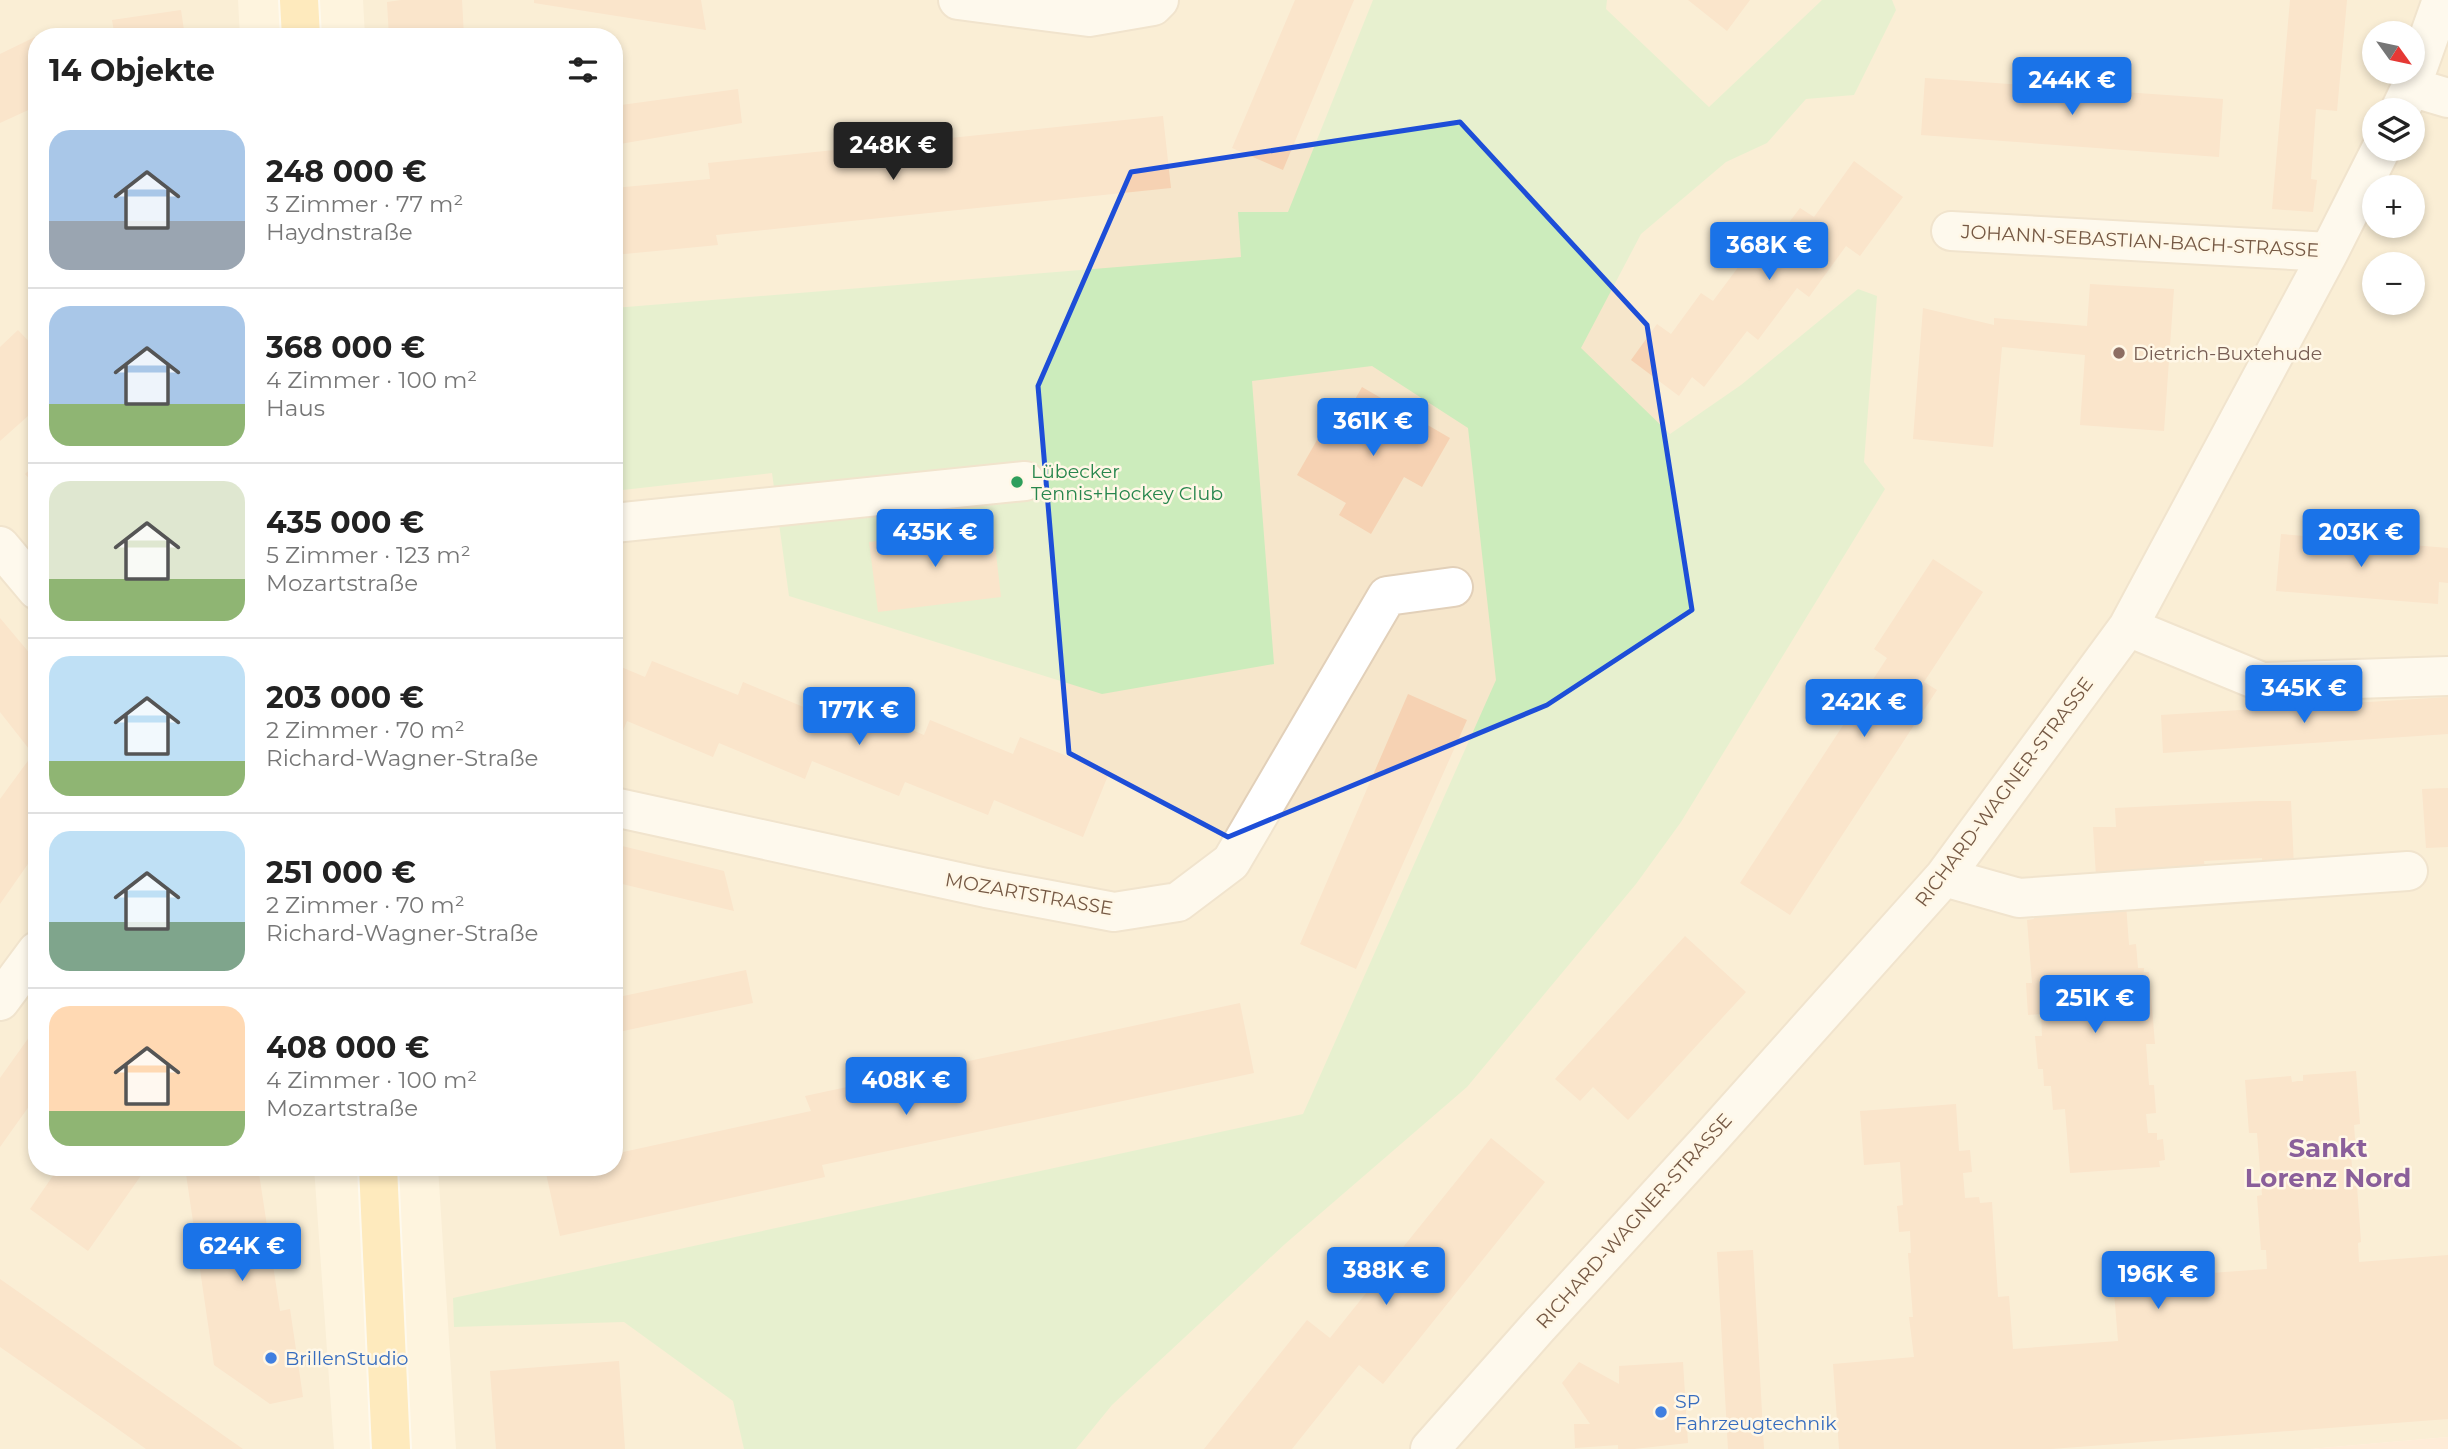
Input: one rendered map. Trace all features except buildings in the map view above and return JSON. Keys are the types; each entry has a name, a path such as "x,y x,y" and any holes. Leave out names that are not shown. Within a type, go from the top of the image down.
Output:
{"main road":[{"path":"299,0 301,28"},
{"path":"378,1176 391,1449"}],"street":[{"path":"958,0 1089,17 1153,6 1160,0"},
{"path":"2406,98 2442,0"},
{"path":"2425,99 2448,98"},
{"name":"RICHARD-WAGNER-STRASSE","path":"1430,1449 1944,877 2128,627 2375,161"},
{"name":"JOHANN-SEBASTIAN-BACH-STRASSE","path":"1951,231 2329,251"},
{"path":"623,522 1025,481"},
{"path":"0,546 28,579"},
{"name":"MOZARTSTRASSE","path":"623,809 973,885 1114,912 1178,902 1231,862 1387,596 1453,587"},
{"path":"2128,627 2262,682 2448,676"},
{"path":"1944,877 2019,898 2408,871"},
{"path":"0,1001 28,963"}],"highlighted area":[{"path":"1460,122 1647,325 1692,610 1547,705 1228,837 1069,753 1038,386 1131,172"}],"shaded area":[{"path":"0,0 238,0 240,28 28,28 28,1176 315,1176 334,1449 0,1449"},
{"path":"363,0 2448,0 2448,1437 2310,1449 456,1449 439,1176 623,1176 623,28 365,28"},
{"path":"2448,1437 2448,1449 2310,1449"}],"green space":[{"path":"1373,0 1607,0 1606,9 1709,107 1822,0 1892,0 1896,10 1854,95 1806,99 1767,143 1726,162 1641,234 1581,348 1670,434 1741,385 1858,289 1877,296 1864,462 1885,489 1681,822 1636,884 1467,1087 1285,1244 1112,1405 1076,1449 744,1449 733,1401 624,1322 454,1327 453,1298 1303,1114 1496,680 1468,428 1372,366 1252,381 1274,664 1102,694 789,596 772,473 623,490 623,307 1241,257 1238,212 1288,212"}],"place":[{"name":"Dietrich-Buxtehude","path":"2119,353"},
{"name":"Lübecker Tennis+Hockey Club","path":"1017,482"},
{"name":"BrillenStudio","path":"271,1358"},
{"name":"SP Fahrzeugtechnik","path":"1661,1412"}],"district":[{"name":"Sankt Lorenz Nord","path":"2328,1163"}]}
